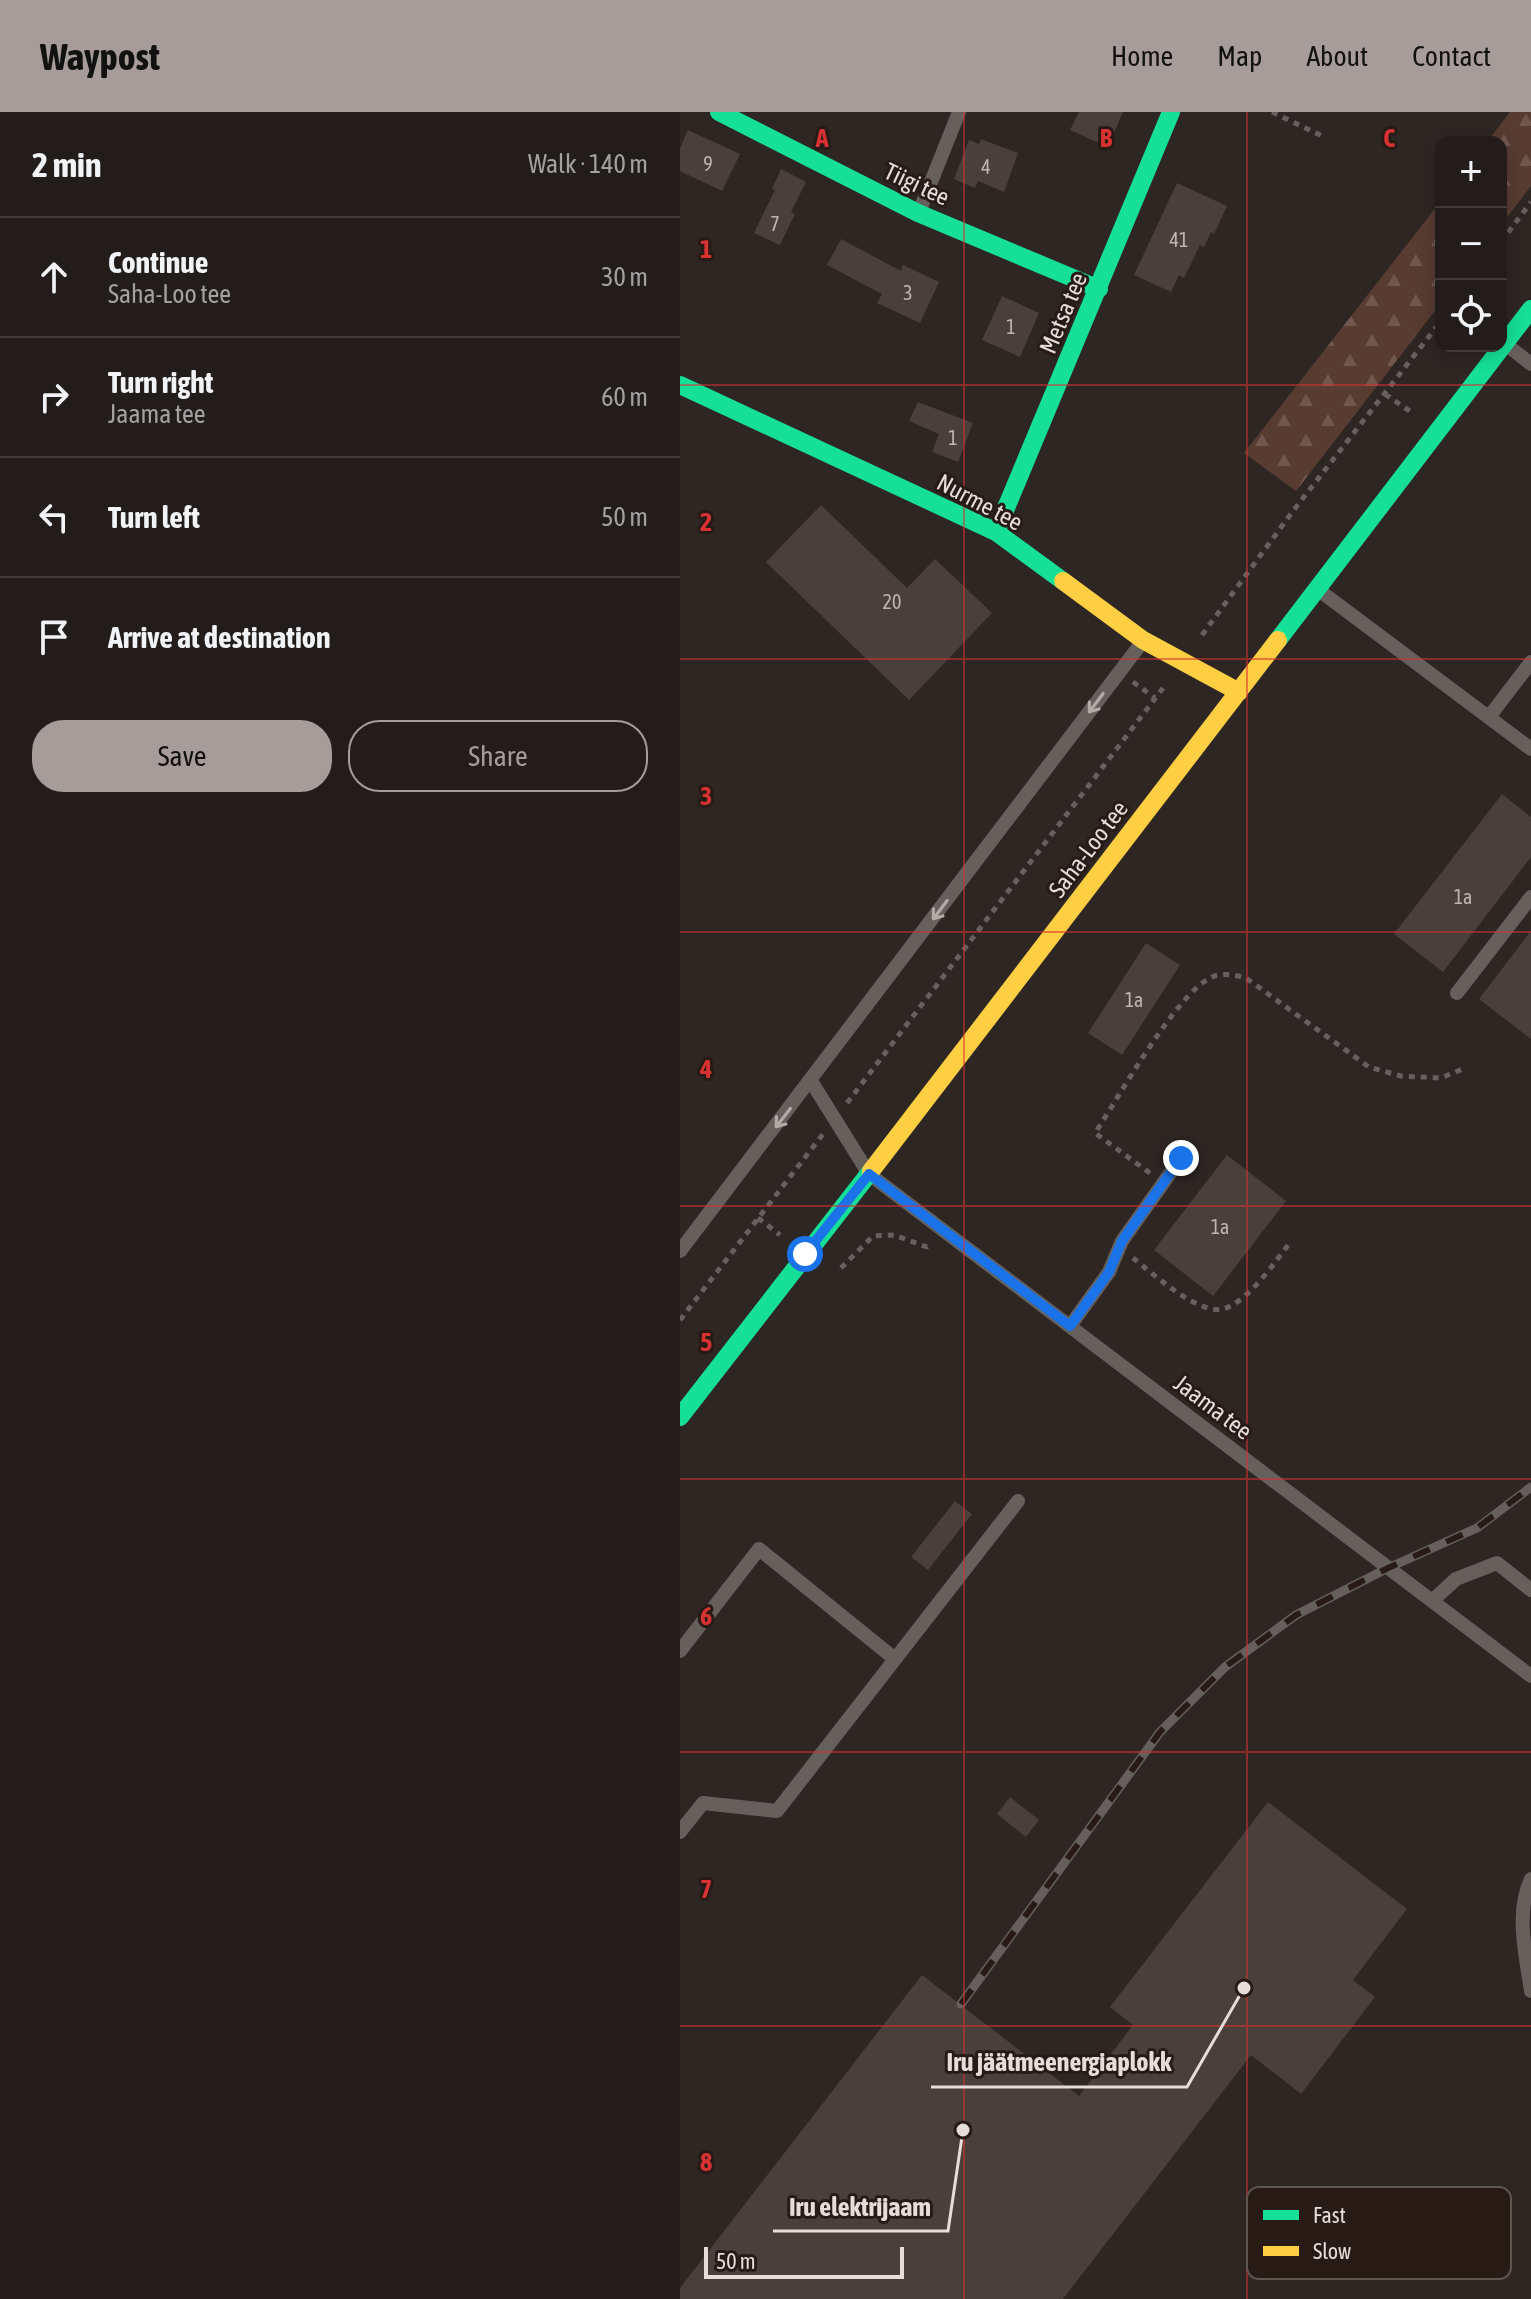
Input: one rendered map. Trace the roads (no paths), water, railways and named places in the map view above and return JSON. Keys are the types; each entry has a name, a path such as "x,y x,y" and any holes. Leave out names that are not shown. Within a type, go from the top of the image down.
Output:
{"street":[{"name":"Tiigi tee","path":"719,112 918,213 1099,289"},
{"name":"Metsa tee","path":"996,532 1171,112"},
{"name":"Saha-Loo tee","path":"1507,340 1531,309"},
{"name":"Saha-Loo tee","path":"680,1417 1498,352"},
{"name":"Nurme tee","path":"680,385 996,532 1143,640 1239,692"}],"lane":[{"path":"918,213 959,112"},
{"path":"1507,346 1531,364"},
{"path":"1318,590 1531,749"},
{"path":"680,1251 1143,640"},
{"path":"1489,717 1531,662"},
{"path":"1457,993 1531,897"},
{"name":"Jaama tee","path":"811,1081 869,1174 1531,1676"},
{"path":"1070,1326 1109,1272 1120,1248 1181,1158"},
{"path":"680,1832 703,1803 777,1811 1018,1501"},
{"path":"680,1651 759,1549 895,1659"},
{"path":"1432,1601 1456,1579 1497,1563 1531,1590"},
{"path":"1531,1879 1527,1888 1523,1936 1531,1991"}],"railway":[{"path":"961,2004 1160,1732 1225,1667 1296,1615 1388,1568 1477,1528 1531,1487"}],"place":[{"name":"Iru jäätmeenergiaplokk","path":"1244,1988"},
{"name":"Iru elektrijaam","path":"963,2130"}]}
